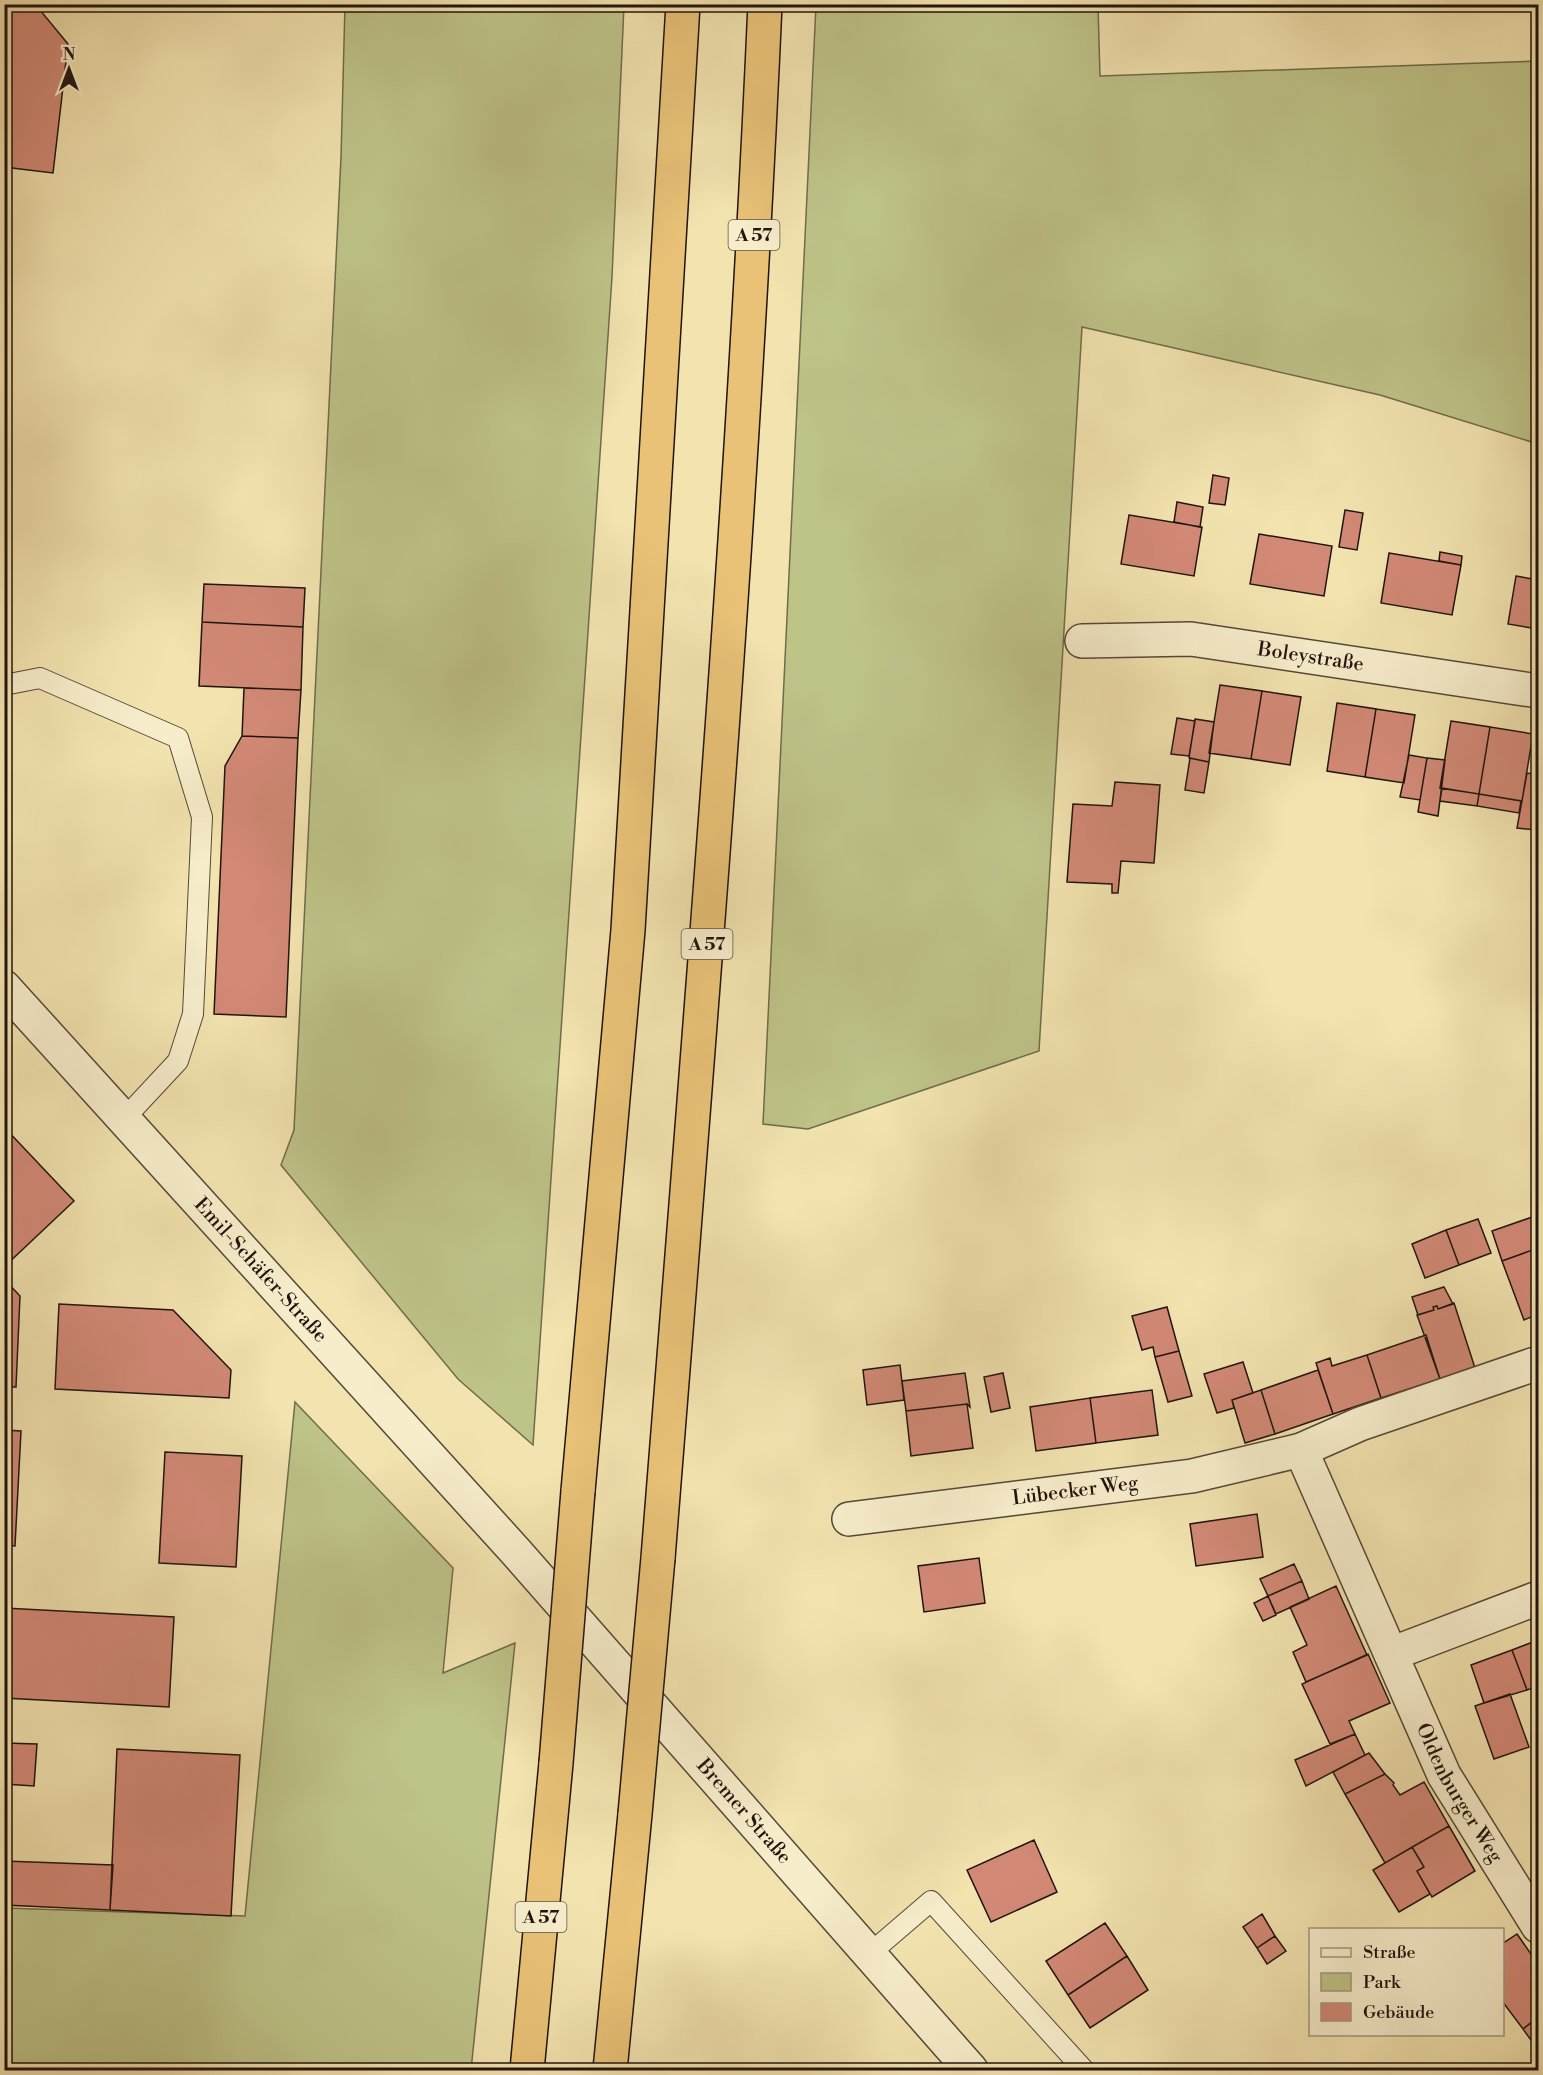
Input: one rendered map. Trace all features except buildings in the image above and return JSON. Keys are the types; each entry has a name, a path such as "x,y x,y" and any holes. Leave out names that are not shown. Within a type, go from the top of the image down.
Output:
{"highway":[{"name":"A 57","path":"527,2070 556,1763 627,930 683,4"},
{"name":"A 57","path":"610,2070 658,1558 707,943 748,329 765,4"}],"street":[{"name":"Boleystraße","path":"1082,641 1191,639 1539,691"},
{"name":"Emil-Schäfer-Straße","path":"4,987 517,1553"},
{"name":"Lübecker Weg","path":"849,1519 1192,1476 1301,1450 1360,1424 1539,1363"},
{"path":"1301,1450 1391,1654 1539,1598"},
{"name":"Bremer Straße","path":"517,1553 970,2070"},
{"name":"Oldenburger Weg","path":"1391,1654 1444,1775 1539,1926"}],"lane":[{"path":"4,686 40,678 178,738 202,817 193,1014 178,1061 123,1120"},
{"path":"868,1955 931,1901 1084,2070"}],"green space":[{"path":"345,5 624,5 612,277 533,1445 458,1379 281,1165 294,1130 341,157"},
{"path":"816,5 1098,5 1100,76 1538,61 1538,444 1380,395 1082,327 1039,1051 808,1129 763,1124"},
{"path":"295,1402 453,1568 443,1673 515,1643 471,2070 5,2070 5,1908 245,1916"}]}
